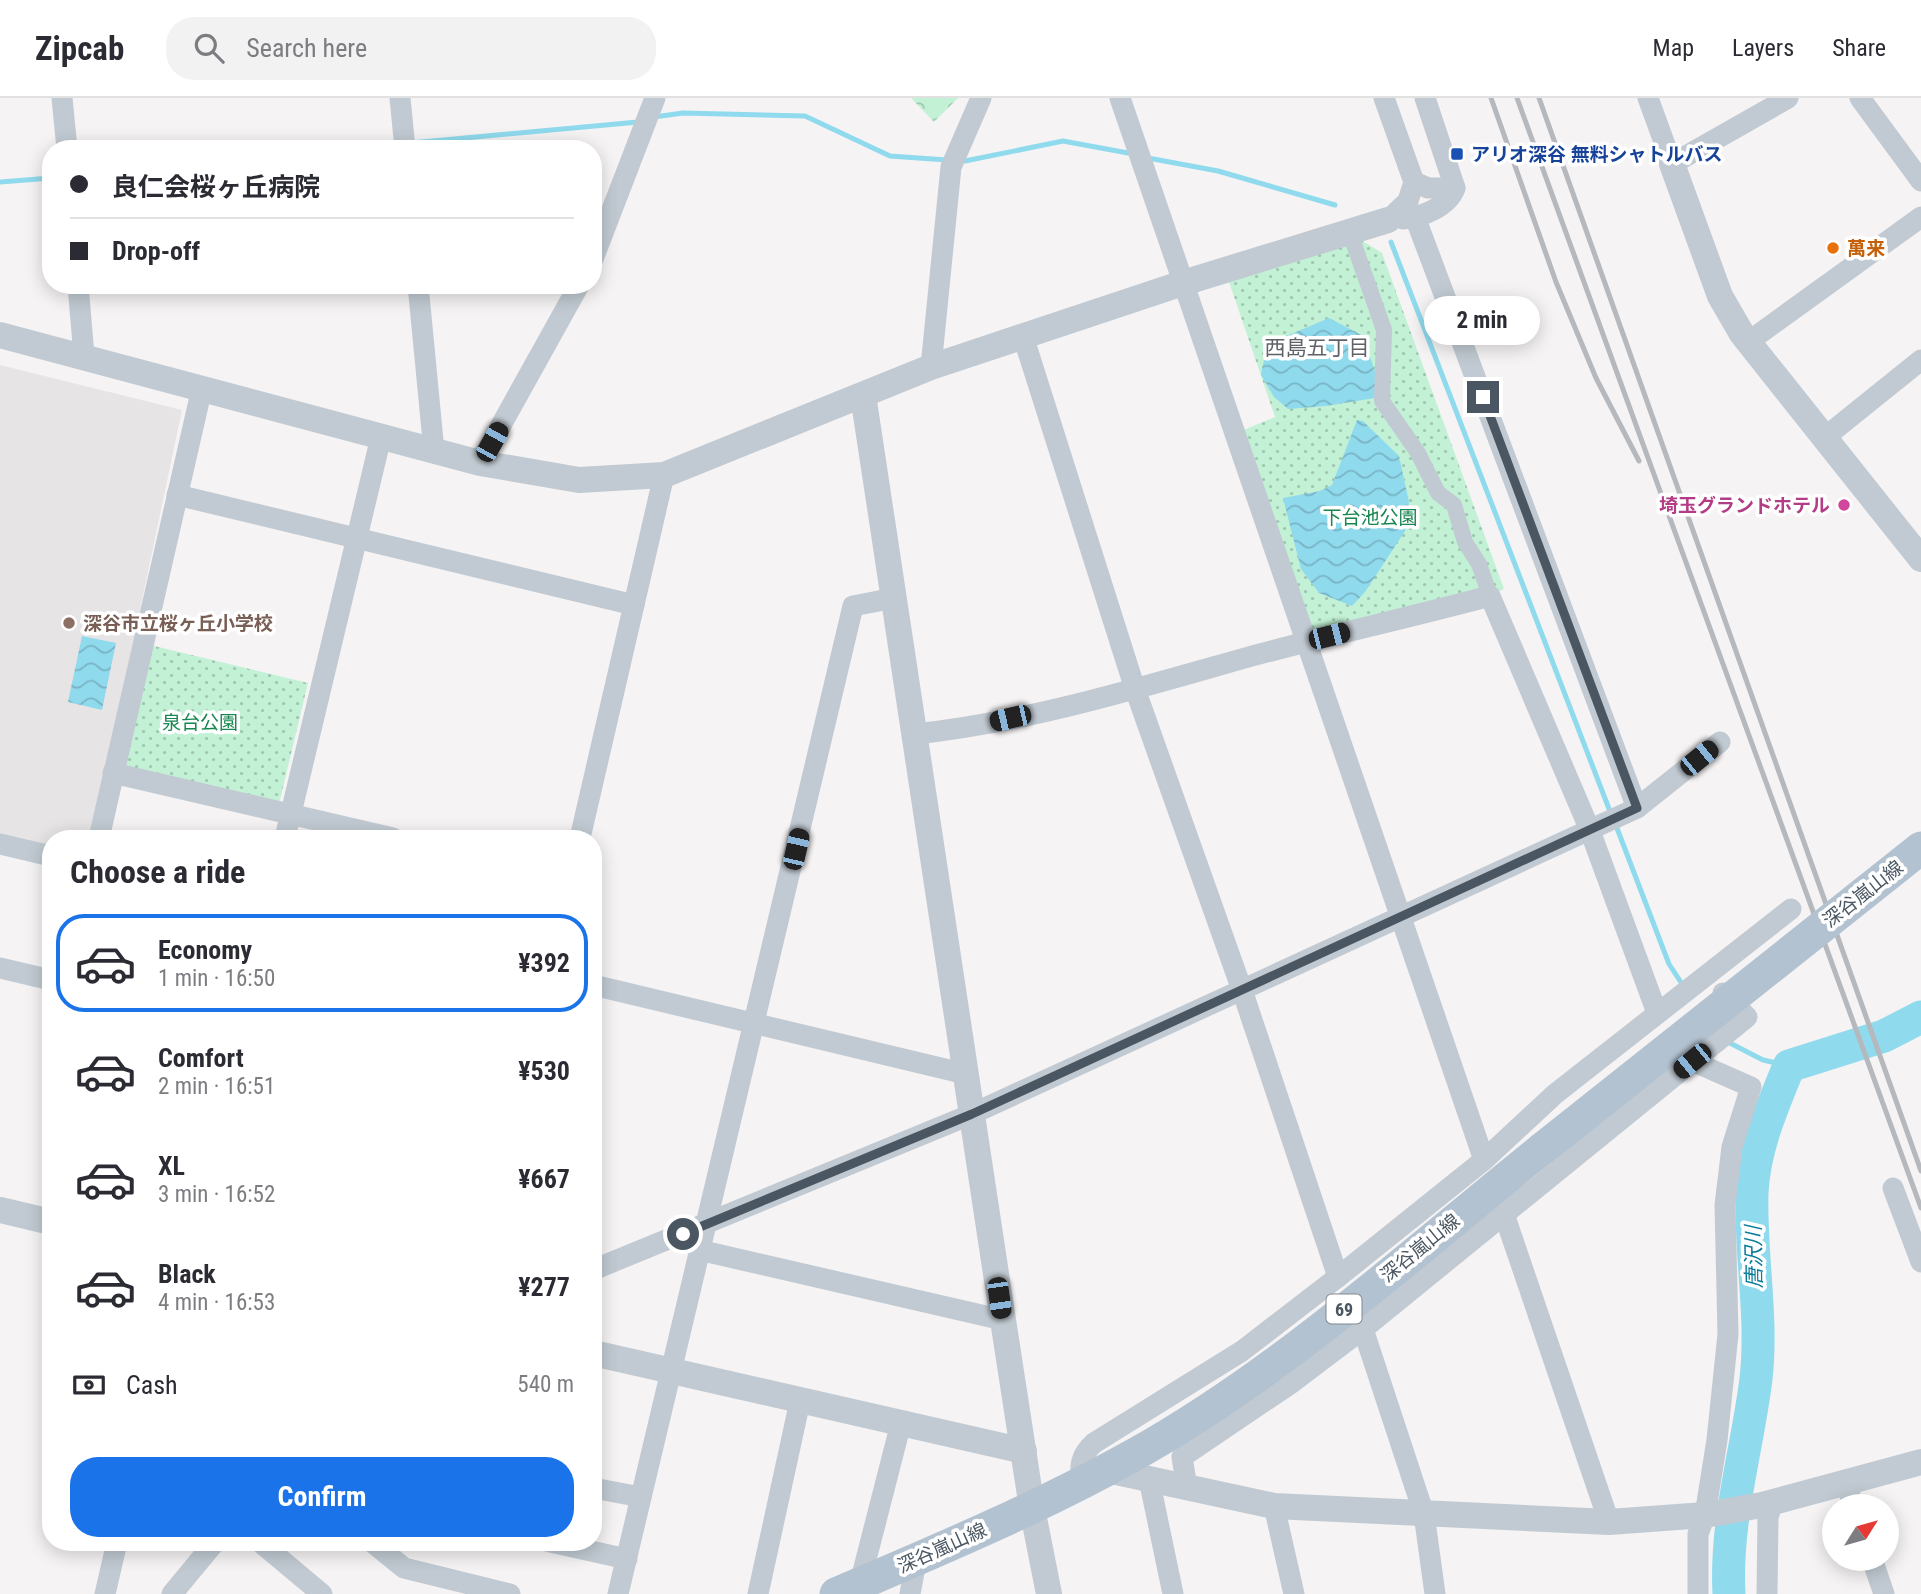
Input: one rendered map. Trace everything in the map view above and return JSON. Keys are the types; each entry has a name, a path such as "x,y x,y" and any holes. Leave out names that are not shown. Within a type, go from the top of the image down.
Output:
{"main road":[{"name":"深谷嵐山線","path":"848,1589 1032,1508 1093,1476 1233,1393 1352,1303 1921,848"}],"street":[{"path":"62,98 66,140"},
{"path":"400,98 404,140"},
{"path":"602,236 655,98"},
{"path":"931,367 951,167 981,98"},
{"path":"1120,98 1483,1160"},
{"path":"1384,98 1414,182 1403,216 1635,809"},
{"path":"1425,98 1455,188"},
{"path":"1647,98 1720,296 1748,342 1921,559"},
{"path":"1672,164 1788,98"},
{"path":"1860,98 1921,181"},
{"path":"1414,182 1428,188 1455,188"},
{"path":"0,335 480,463 579,480 664,475 931,367 1182,282 1445,203 1455,188"},
{"path":"1748,342 1921,217"},
{"path":"1350,233 1384,330 1382,401 1418,453 1438,493 1454,505 1465,542 1479,564 1490,596 1589,828 1657,1013"},
{"path":"79,294 84,356"},
{"path":"419,294 434,451"},
{"path":"480,463 574,294"},
{"path":"1023,336 1135,689 1242,990 1338,1278"},
{"path":"1824,438 1921,360"},
{"path":"101,830 202,388"},
{"path":"863,396 1032,1508 1049,1594"},
{"path":"287,830 382,437"},
{"path":"582,830 664,475"},
{"path":"177,495 634,605"},
{"path":"915,734 960,729 1135,689 1304,642 1490,596"},
{"path":"618,1594 853,606 894,598"},
{"path":"602,1266 972,1114 1635,809 1720,742"},
{"path":"113,773 359,830"},
{"path":"0,844 42,854"},
{"path":"1791,909 1555,1094 1483,1160 1338,1278 1242,1351 1094,1443 1084,1452 1080,1462 1093,1476 1149,1479 1274,1506 1424,1514 1609,1522 1710,1514 1822,1498"},
{"path":"0,968 42,978"},
{"path":"1186,1488 1182,1457 1293,1382 1363,1329 1747,1017 1706,976"},
{"path":"602,987 966,1074"},
{"path":"1692,1061 1751,1087 1732,1147 1725,1205 1728,1334 1710,1514 1698,1534 1698,1594"},
{"path":"1555,1094 1582,1150"},
{"path":"1893,1188 1921,1262"},
{"path":"0,1210 42,1220"},
{"path":"1503,1214 1609,1522"},
{"path":"699,1250 1003,1320"},
{"path":"1363,1329 1424,1514 1435,1594"},
{"path":"602,1355 1024,1451"},
{"path":"758,1594 800,1401"},
{"path":"848,1589 901,1423"},
{"path":"1852,1494 1921,1462"},
{"path":"1149,1479 1173,1594"},
{"path":"602,1490 641,1497"},
{"path":"1767,1594 1768,1504"},
{"path":"1274,1506 1294,1594"},
{"path":"105,1594 115,1551"},
{"path":"172,1594 208,1551"},
{"path":"271,1551 322,1594"},
{"path":"383,1551 404,1568 510,1594"},
{"path":"591,1551 627,1559"},
{"path":"910,1594 916,1561"},
{"path":"1876,1572 1884,1594"}],"shaded area":[{"name":"深谷市立桜ヶ丘小学校","path":"0,365 182,410 94,830 42,830 42,845 0,835"}],"green space":[{"path":"911,98 958,98 934,122"},
{"name":"下台池公園","path":"1350,233 1382,253 1504,589 1481,599 1304,642 1234,434 1275,417 1225,270"},
{"name":"泉台公園","path":"146,644 308,683 279,804 121,768"}],"water":[{"path":"1329,318 1363,336 1377,377 1375,398 1288,409 1274,397 1261,375 1266,350 1284,337"},
{"path":"1357,420 1363,421 1399,456 1409,502 1405,531 1365,592 1352,606 1319,593 1301,569 1283,498 1320,491 1332,485"},
{"path":"82,636 116,643 102,710 68,702"}],"waterway":[{"path":"654,117 683,113 805,116 890,156 947,160"},
{"path":"443,140 638,122"},
{"path":"965,161 1063,141 1128,153"},
{"path":"1148,158 1218,171 1335,205"},
{"path":"0,182 42,179"},
{"path":"1391,242 1611,814"},
{"path":"1615,823 1669,964 1684,987"},
{"name":"唐沢川","path":"1729,1594 1733,1513 1758,1356 1752,1193 1756,1160 1765,1128 1789,1066 1884,1036 1921,1017"},
{"path":"1726,1041 1763,1060 1789,1066"}],"railway":[{"path":"1491,98 1556,282 1596,378 1639,461"},
{"path":"1517,98 1921,1208"},
{"path":"1539,98 1921,1171"}],"place":[{"name":"アリオ深谷 無料シャトルバス","path":"1457,154"},
{"name":"萬来","path":"1833,248"},
{"name":"埼玉グランドホテル","path":"1844,505"},
{"name":"深谷市立桜ヶ丘小学校","path":"69,623"}],"district":[{"name":"西島五丁目","path":"1317,348"}],"route":[{"path":"683,1234 972,1114 1637,808 1483,397"}]}
